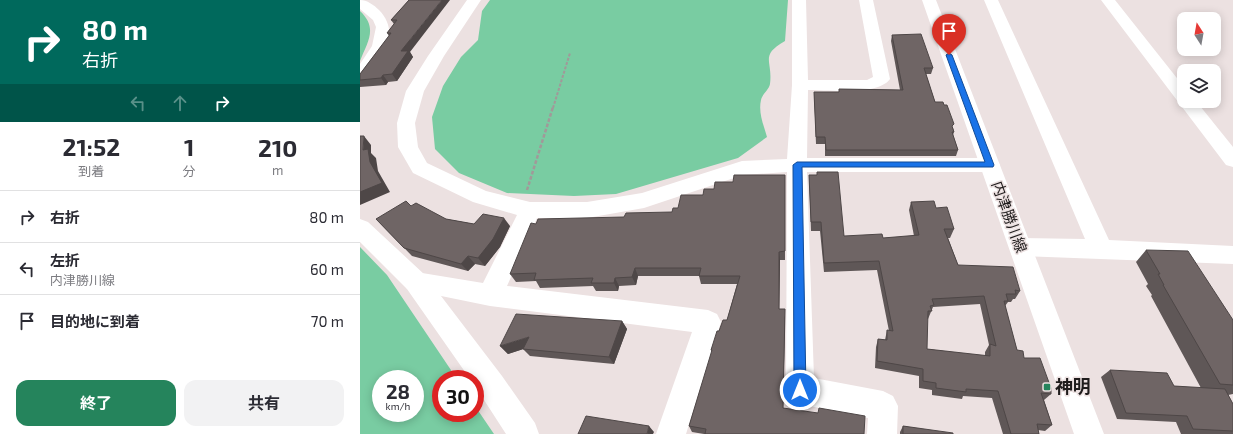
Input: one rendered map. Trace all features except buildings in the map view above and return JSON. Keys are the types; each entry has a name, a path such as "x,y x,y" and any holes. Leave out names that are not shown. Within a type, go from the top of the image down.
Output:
{"street":[{"path":"474,0 436,56 416,91 406,123 408,147 420,168 480,197 526,209 587,210 644,200 689,184 742,168 797,165 990,165"},
{"path":"799,0 800,85 797,165 800,390 883,406 882,434"},
{"path":"800,85 870,85 882,79 866,0"},
{"name":"内津勝川線","path":"929,0 1089,434"},
{"path":"991,0 1101,249"},
{"path":"1108,0 1177,89"},
{"path":"360,2 372,9 381,18 384,37 373,58 360,75"},
{"path":"1192,108 1233,160"},
{"path":"490,295 526,209"},
{"path":"360,228 416,282 492,386 524,434"},
{"path":"1021,247 1233,255"},
{"path":"416,282 490,295 708,322 671,434"}],"path":[{"path":"526,209 570,53"}],"green space":[{"path":"490,0 788,0 785,41 777,46 770,55 770,84 761,100 760,105 767,137 738,158 616,194 574,196 507,193 459,173 435,149 432,117 443,86 461,57 478,40 482,11"},
{"path":"360,11 369,23 370,35 360,61"},
{"path":"360,247 387,275 451,370 432,370 432,422 484,422 484,419 494,434 360,434"}],"place":[{"name":"神明","path":"1047,387"}],"route":[{"path":"800,390 797,165 990,165 949,55"}]}
